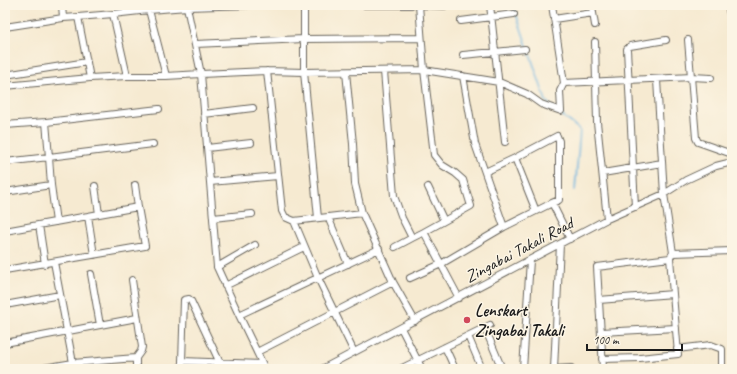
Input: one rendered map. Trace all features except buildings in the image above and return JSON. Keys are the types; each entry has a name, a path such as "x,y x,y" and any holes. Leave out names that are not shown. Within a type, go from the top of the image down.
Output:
{"street":[{"path":"62,5 63,18"},
{"path":"5,27 63,18 114,14 148,8 251,5"},
{"path":"290,5 411,5"},
{"path":"304,5 304,72 318,218"},
{"path":"395,247 471,206 463,180 455,173 442,166 434,156 421,38 420,5 444,6"},
{"path":"490,5 505,142"},
{"path":"5,86 127,76 166,76 267,71 346,72 424,70 499,82 527,94 541,104 561,111 560,91 564,82 552,5"},
{"path":"592,5 595,25"},
{"path":"728,5 732,24"},
{"path":"187,7 201,74 217,267 264,367"},
{"path":"148,8 166,76"},
{"path":"554,18 593,13"},
{"path":"114,14 127,76"},
{"path":"461,21 514,14"},
{"path":"78,17 90,78"},
{"path":"195,44 421,38"},
{"path":"635,207 627,48 630,46 666,40"},
{"path":"688,40 696,138 698,142 732,154"},
{"path":"595,42 597,122 607,219"},
{"path":"463,55 525,49"},
{"path":"5,75 87,62"},
{"path":"267,71 282,211 285,217 294,222 328,216 362,213"},
{"path":"384,71 394,196 402,218 412,238"},
{"path":"346,72 355,184 362,213 393,282 415,321"},
{"path":"463,76 475,144 504,227"},
{"path":"564,82 657,80 692,77 711,78"},
{"path":"602,359 640,358 678,354 673,294 672,255 664,194 657,80"},
{"path":"204,114 253,108"},
{"path":"5,125 159,110"},
{"path":"46,122 51,185 56,222"},
{"path":"410,278 441,264 504,227 559,200 559,141 557,136 485,172"},
{"path":"207,148 251,143"},
{"path":"5,162 153,144"},
{"path":"515,158 536,211"},
{"name":"Zingabai Takali Road","path":"322,369 607,219 664,194 686,180 716,166 732,162"},
{"path":"602,173 662,163"},
{"path":"210,182 278,176"},
{"path":"5,192 51,185"},
{"path":"5,270 145,246 135,185"},
{"path":"95,186 99,214"},
{"path":"428,187 444,221"},
{"path":"552,203 570,239"},
{"path":"5,231 138,207"},
{"path":"213,218 252,214"},
{"path":"88,216 94,255"},
{"path":"328,216 348,264"},
{"path":"294,222 334,313 354,352"},
{"path":"39,225 45,264"},
{"path":"424,232 459,298"},
{"path":"560,244 553,369 571,368"},
{"path":"217,267 255,245"},
{"path":"225,286 304,247"},
{"path":"239,315 379,249"},
{"path":"603,369 597,267 672,255 732,251"},
{"path":"523,369 530,260"},
{"path":"54,262 73,363"},
{"path":"91,274 100,325"},
{"path":"132,280 142,347 136,358 136,369"},
{"path":"257,352 393,282"},
{"path":"599,300 673,294"},
{"path":"5,305 60,295"},
{"path":"182,369 184,300 189,299 220,363"},
{"path":"5,343 137,318"},
{"path":"400,369 487,327 502,369"},
{"path":"401,328 422,369"},
{"path":"601,332 676,328"},
{"path":"468,336 482,369"},
{"path":"677,349 711,345 722,348 722,369"},
{"path":"445,347 455,369"},
{"path":"38,369 73,363 136,358"},
{"path":"182,361 264,367"}],"waterway":[{"path":"513,5 546,101 550,105"},
{"path":"559,113 580,130 575,190"}],"place":[{"name":"Lenskart Zingabai Takali","path":"467,320"}]}
